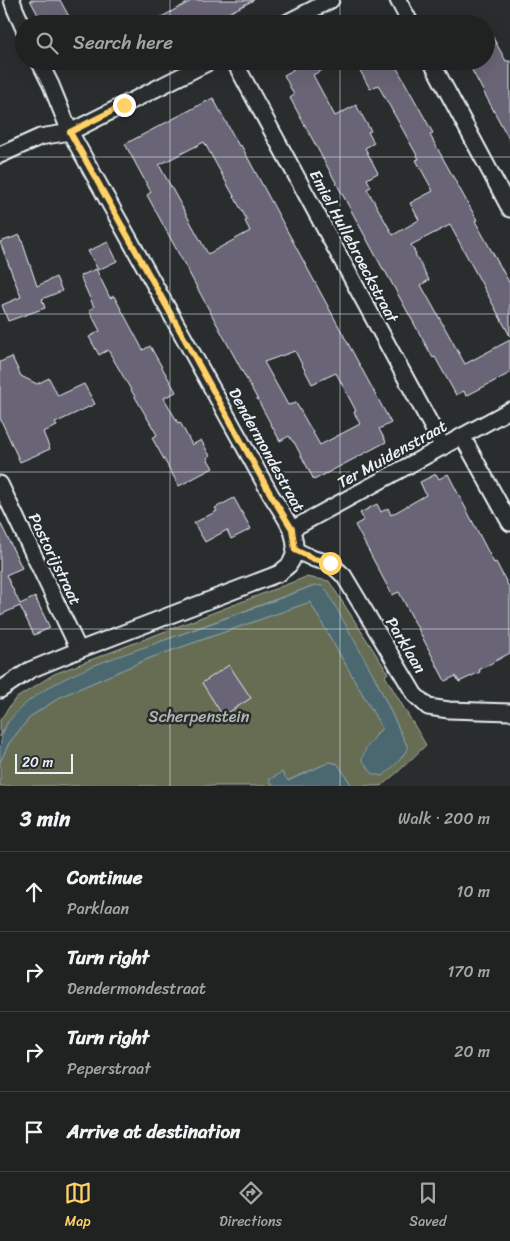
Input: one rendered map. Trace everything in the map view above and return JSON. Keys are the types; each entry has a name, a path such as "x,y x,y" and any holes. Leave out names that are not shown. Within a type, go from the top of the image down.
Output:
{"street":[{"path":"12,0 17,15"},
{"path":"398,0 406,15"},
{"path":"300,15 326,1"},
{"name":"Dendermondestraat","path":"44,70 70,132 271,495 292,529 295,550"},
{"path":"0,154 40,137 70,132 193,70"},
{"name":"Emiel Hullebroeckstraat","path":"239,70 443,447"},
{"path":"436,70 510,209"},
{"name":"Ter Muidenstraat","path":"292,529 510,410"},
{"path":"462,436 510,523"},
{"name":"Pastorijstraat","path":"0,484 79,650"},
{"path":"0,690 30,670 280,573 289,564 295,550"},
{"name":"Parklaan","path":"295,550 314,559 330,563 344,576 415,695 428,707 449,710 510,712"}],"green space":[{"name":"Scherpenstein","path":"306,577 329,581 388,673 385,676 426,745 381,786 352,786 338,764 330,762 287,781 282,772 269,780 274,786 0,786 0,762 9,743 31,716 62,696 150,658 310,602 382,728 376,734 408,748 374,676 315,585 94,666 55,684 8,722 0,737 0,720 15,699 54,674"}],"water":[{"path":"315,585 322,586 327,591 374,676 408,748 399,761 383,776 373,774 362,760 366,748 382,728 310,602 150,658 62,696 31,716 9,743 0,762 1,741 8,722 39,693 60,681 104,661"},
{"path":"330,762 338,764 352,786 274,786 269,780 282,772 288,781"}],"building":[{"path":"30,0 60,0 68,15 38,15"},
{"path":"193,0 254,0 225,15 165,15"},
{"path":"495,41 506,61 510,61 510,141 472,70 495,70"},
{"path":"293,70 323,70 313,75 335,116 356,105 371,131 368,132 374,143 365,148 378,173 367,179 371,187 367,189 393,235 419,220 410,203 433,191 416,160 419,159 378,85 370,89 360,70 398,70 433,133 430,135 477,220 475,221 510,284 510,336 450,225 411,245 429,280 421,285 465,364 510,340 510,373 466,396 464,391 456,395 384,271 290,98 294,95 284,75"},
{"path":"213,98 239,146 241,145 391,423 379,429 386,442 314,480 289,436 280,441 147,195 151,192 125,144","holes":["204,142 247,220 245,221 250,231 208,254 159,165","295,351 312,384 336,373 356,411 354,412 360,424 320,445 296,403 288,405 264,362"]},
{"path":"20,235 37,286 56,277 62,291 42,299 45,308 8,321 2,305 21,297 0,242"},
{"path":"108,242 117,261 98,270 88,251"},
{"path":"96,269 110,298 114,296 143,350 150,346 176,392 164,398 178,423 180,422 192,445 201,440 210,456 207,458 213,468 179,486 152,438 157,435 108,350 99,355 89,337 100,331 89,310 94,307 80,276"},
{"path":"12,357 21,376 37,384 49,378 58,396 84,384 95,404 55,423 57,426 43,432 50,449 20,462 0,418 0,362"},
{"path":"436,474 439,479 448,474 494,563 496,562 510,589 510,653 479,670 480,672 459,682 456,676 445,681 399,592 392,595 355,525 364,520 360,513 377,504 381,512 388,508 391,515 426,495 420,482"},
{"path":"234,498 251,529 231,539 227,530 205,542 194,523 217,511 215,508"},
{"path":"0,522 22,568 6,575 20,604 35,597 50,628 34,635 20,606 0,615"},
{"path":"229,665 251,698 223,716 202,683"}],"route":[{"path":"124,105 70,132 271,495 292,529 295,550 314,559 330,563"}]}
